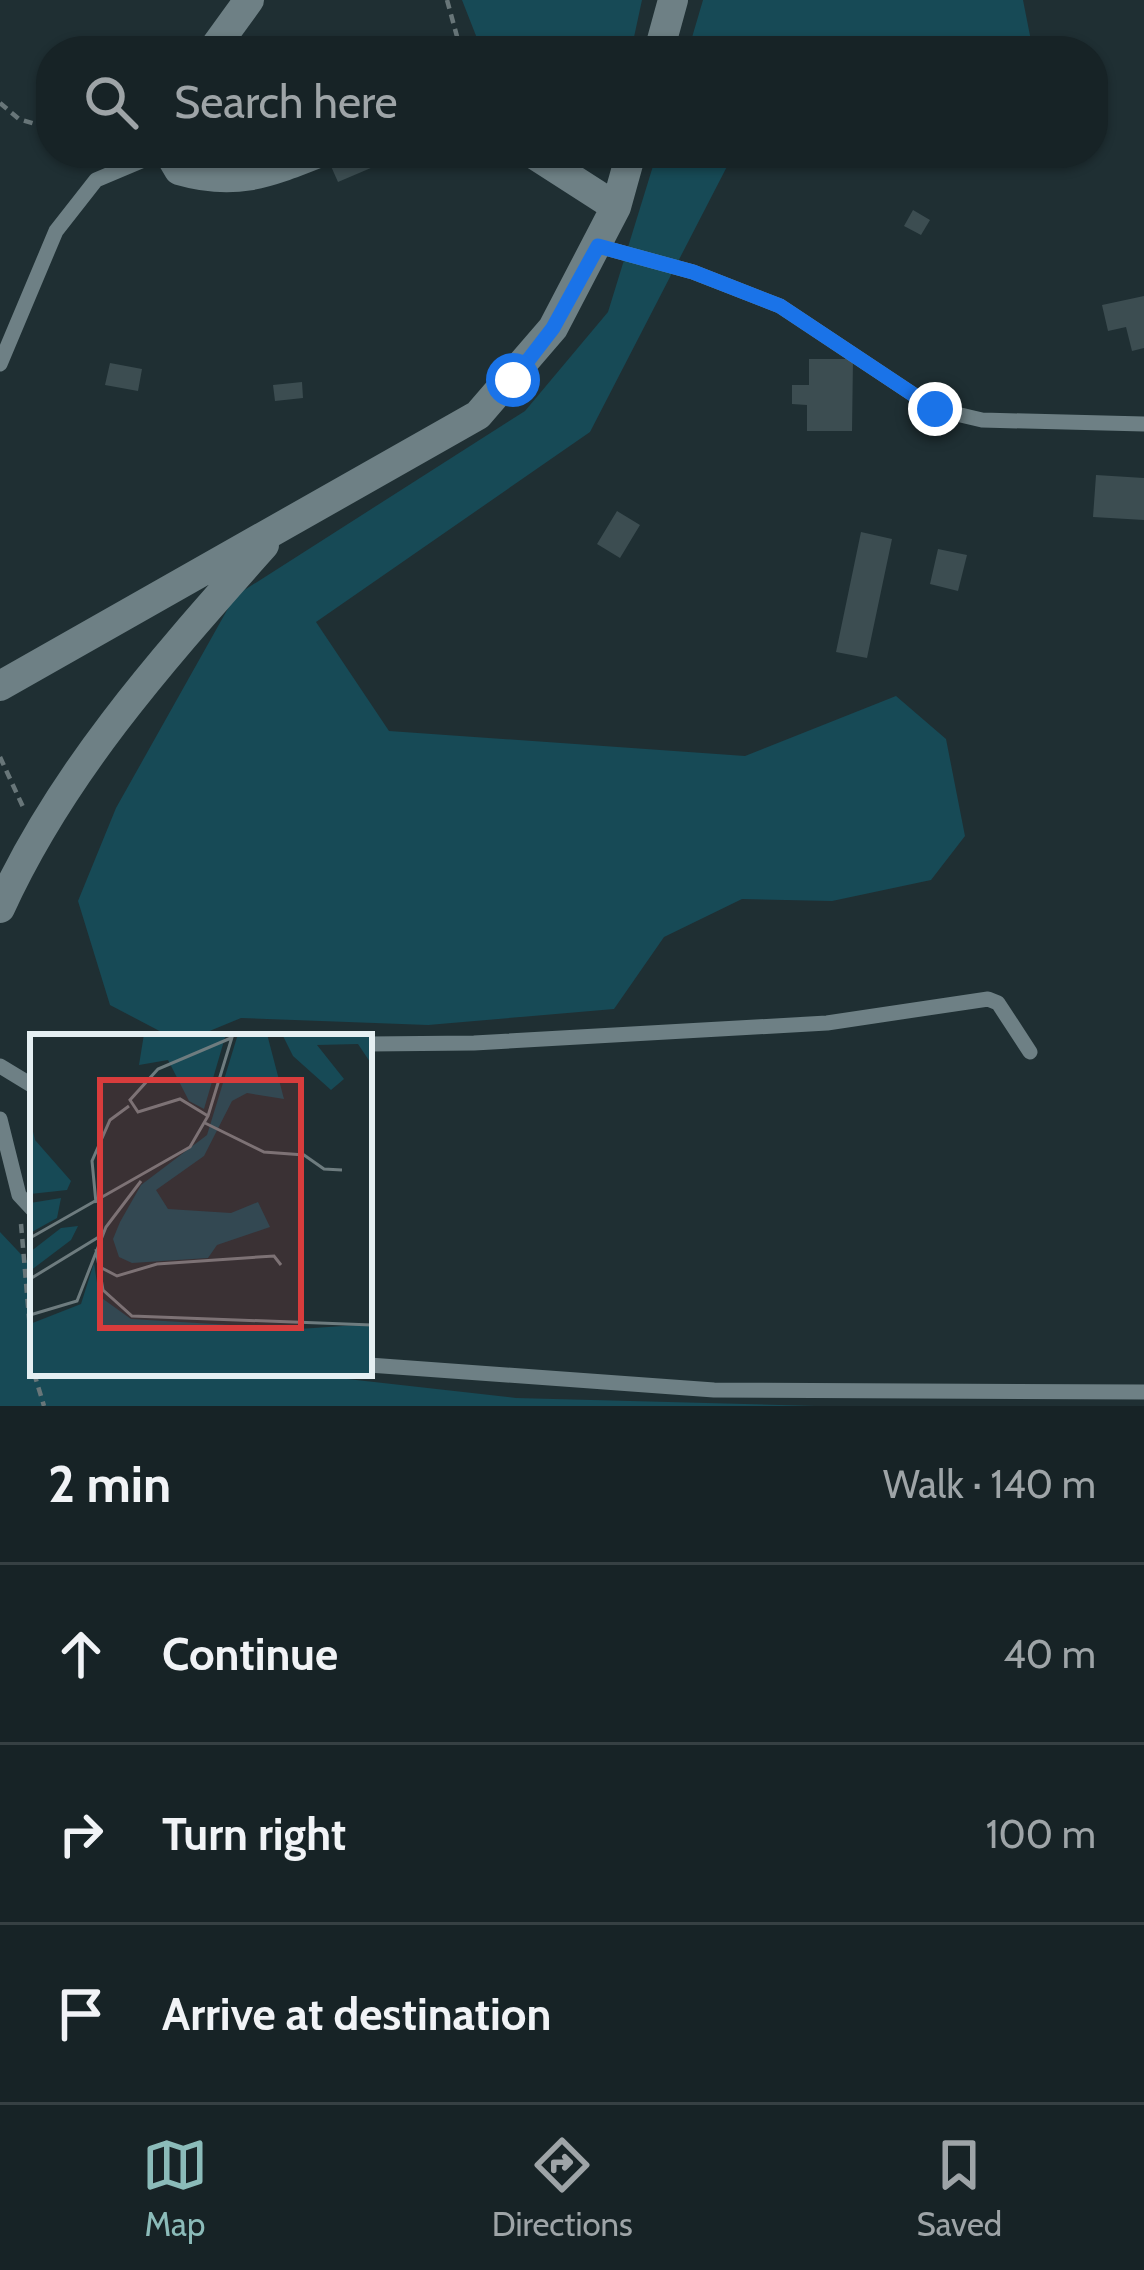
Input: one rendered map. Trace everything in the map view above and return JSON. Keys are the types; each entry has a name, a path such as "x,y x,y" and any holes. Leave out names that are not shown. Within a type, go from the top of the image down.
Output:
{"street":[{"path":"223,36 249,0"},
{"path":"662,36 673,0"},
{"path":"176,168 217,181 280,168"},
{"path":"555,168 616,207"},
{"path":"0,686 478,415 553,328 616,207 627,168"},
{"path":"4,892 35,834 134,691 280,527"}],"lane":[{"path":"0,364 56,231 96,180 126,168"},
{"path":"598,246 693,272 780,306 935,409 982,420 1144,424"},
{"path":"372,1044 474,1043 827,1023 988,999 998,1003 1030,1052"},
{"path":"0,1066 30,1084"},
{"path":"0,1119 19,1195 30,1207"},
{"path":"372,1364 714,1390 1144,1392"}],"path":[{"path":"447,0 457,36"},
{"path":"0,104 19,119 36,124"},
{"path":"0,757 35,834"},
{"path":"19,1195 30,1328"},
{"path":"35,1376 44,1406"}],"shaded area":[{"path":"462,0 642,0 634,36 476,36"},
{"path":"703,0 1023,0 1030,36 692,36"},
{"path":"652,168 726,168 590,432 316,622 389,731 745,756 896,696 946,739 965,836 931,880 832,901 742,899 664,937 614,1009 428,1025 241,1018 202,1034 165,1034 110,1005 78,901 116,808 235,596 525,411 608,312"},
{"path":"0,1232 30,1264 30,1376 321,1376 516,1398 816,1406 0,1406"}],"building":[{"path":"332,168 371,168 338,182"},
{"path":"913,210 930,220 921,235 904,226"},
{"path":"1144,296 1144,348 1132,351 1126,327 1108,331 1102,305"},
{"path":"809,359 853,359 852,431 807,431 807,405 792,404 792,385 809,385"},
{"path":"110,363 142,369 138,391 105,385"},
{"path":"302,382 303,398 275,401 273,385"},
{"path":"1096,475 1144,478 1144,520 1093,517"},
{"path":"617,511 640,525 620,558 597,544"},
{"path":"861,532 892,539 867,658 836,652"},
{"path":"938,549 967,555 958,591 930,584"}],"route":[{"path":"513,380 553,328 598,246 693,272 780,306 935,409"}]}
